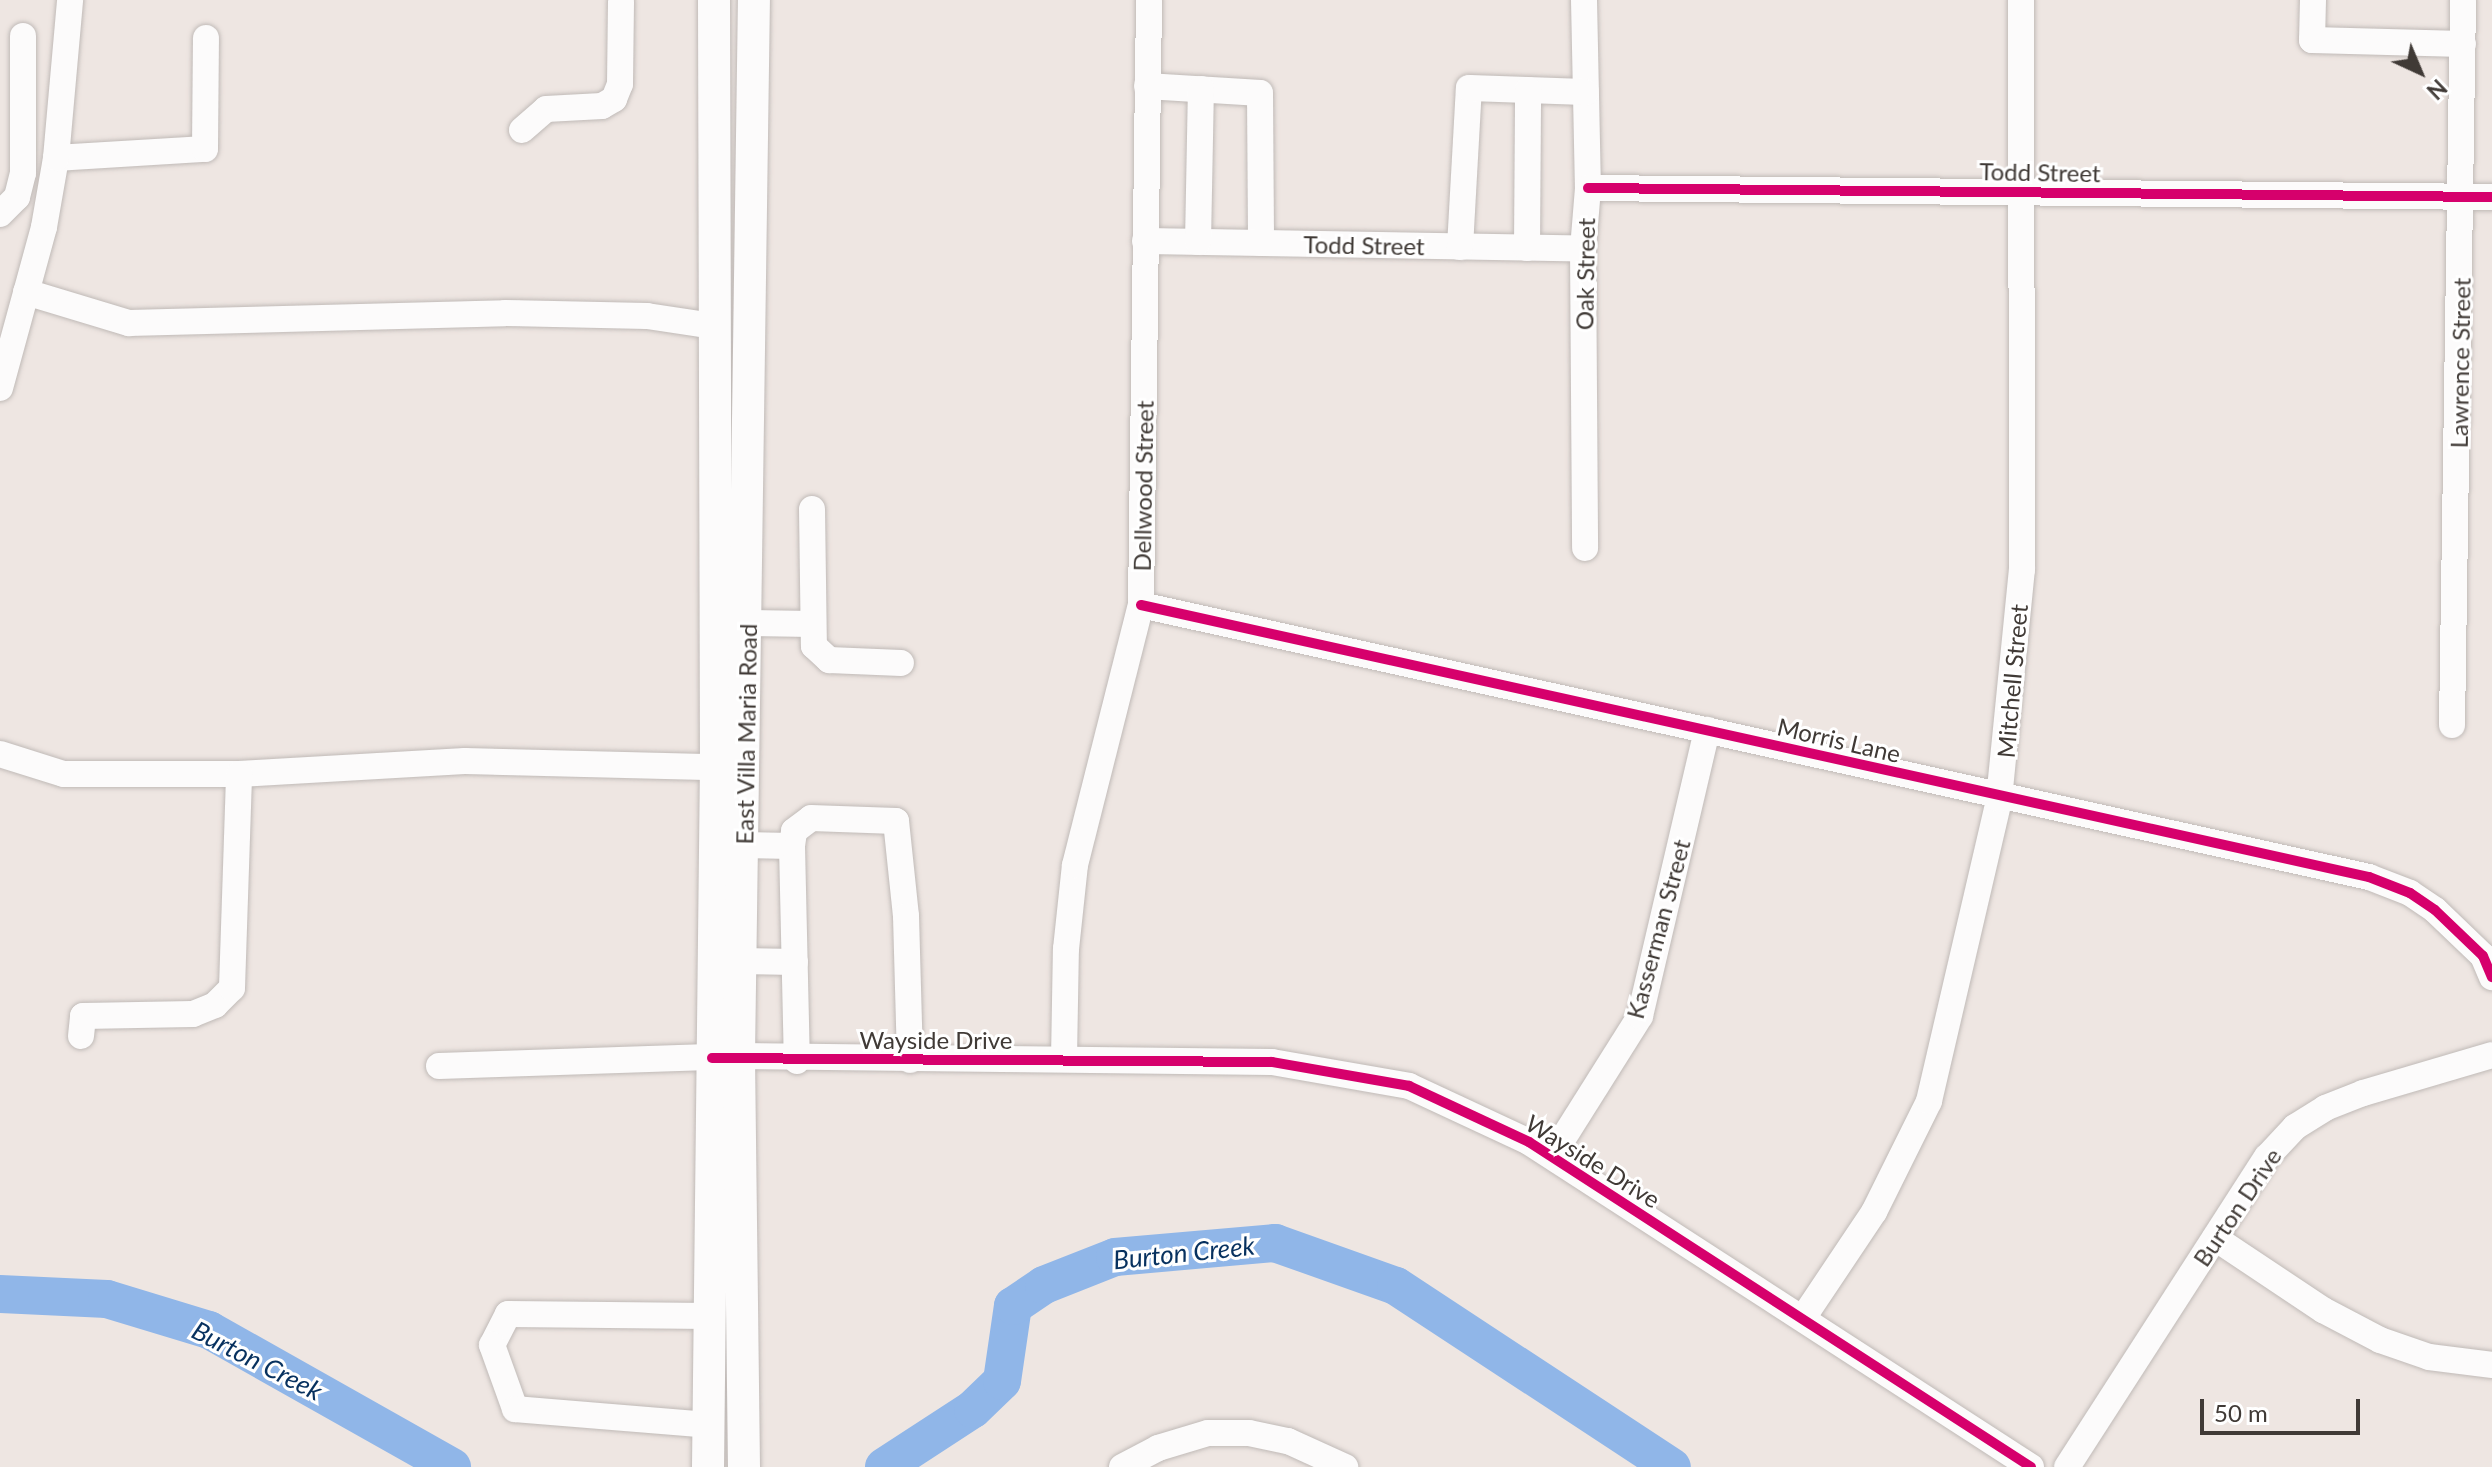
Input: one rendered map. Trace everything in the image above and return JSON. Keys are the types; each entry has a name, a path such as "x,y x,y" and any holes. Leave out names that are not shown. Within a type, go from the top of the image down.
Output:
{"main road":[{"name":"East Villa Maria Road","path":"714,0 716,767 744,1467"},
{"name":"East Villa Maria Road","path":"708,1467 709,1316 726,1057 741,961 749,623 754,0"}],"street":[{"path":"1,379 26,292 56,158 70,0"},
{"name":"Dellwood Street","path":"1064,1059 1066,949 1075,865 1141,605 1149,0"},
{"name":"Oak Street","path":"1584,0 1588,188 1583,249 1585,548"},
{"name":"Mitchell Street","path":"1803,1318 1874,1212 1929,1101 1999,799 2022,570 2021,0"},
{"path":"2313,0 2312,40 2463,44"},
{"name":"Lawrence Street","path":"2452,725 2464,197 2463,0"},
{"path":"522,130 546,109 602,106 614,99 620,84 621,2"},
{"path":"0,214 17,197 23,173 23,36"},
{"path":"56,158 205,149 206,38"},
{"path":"1147,86 1260,93 1261,243"},
{"path":"1460,247 1469,88 1586,92"},
{"path":"1198,242 1201,89"},
{"path":"1527,248 1528,90"},
{"name":"Todd Street","path":"1588,188 2492,197"},
{"name":"Todd Street","path":"1145,241 1583,249"},
{"path":"26,292 129,323 505,313 647,316 713,326"},
{"path":"812,509 814,646 829,660 901,663"},
{"name":"Morris Lane","path":"1141,605 1707,730 1999,799 2369,877 2410,893 2435,910 2483,956 2492,977"},
{"path":"749,623 812,624"},
{"name":"Kasserman Street","path":"1552,1156 1640,1016 1707,730"},
{"path":"0,754 64,774 239,774 422,762 716,767"},
{"path":"81,1036 83,1016 193,1014 215,1005 232,988 239,774"},
{"path":"797,1061 792,846 794,831 811,818 896,821 906,916 910,1060"},
{"path":"743,845 792,846"},
{"path":"741,961 795,962"},
{"name":"Burton Drive","path":"2067,1467 2267,1157 2315,1114 2363,1093 2492,1055"},
{"name":"Wayside Drive","path":"439,1066 726,1057 797,1061 1064,1059 1319,1066 1409,1086 1552,1156 2031,1467"},
{"path":"2215,1238 2323,1310 2380,1340 2429,1357 2492,1365"},
{"path":"709,1316 508,1314 492,1345 515,1409 710,1425"},
{"path":"1122,1467 1158,1448 1208,1433 1249,1433 1288,1441 1345,1467"}],"waterway":[{"name":"Burton Creek","path":"884,1467 973,1409 1002,1381 1013,1306 1044,1285 1115,1257 1275,1243 1396,1286 1672,1467"},
{"name":"Burton Creek","path":"0,1294 107,1299 209,1330 452,1467"}],"cycle path":[{"path":"1588,188 2492,197"},
{"path":"1141,605 2369,877 2410,893 2435,910 2483,956 2492,977"},
{"path":"712,1058 1272,1062 1409,1086 1529,1142 2031,1467"}]}
